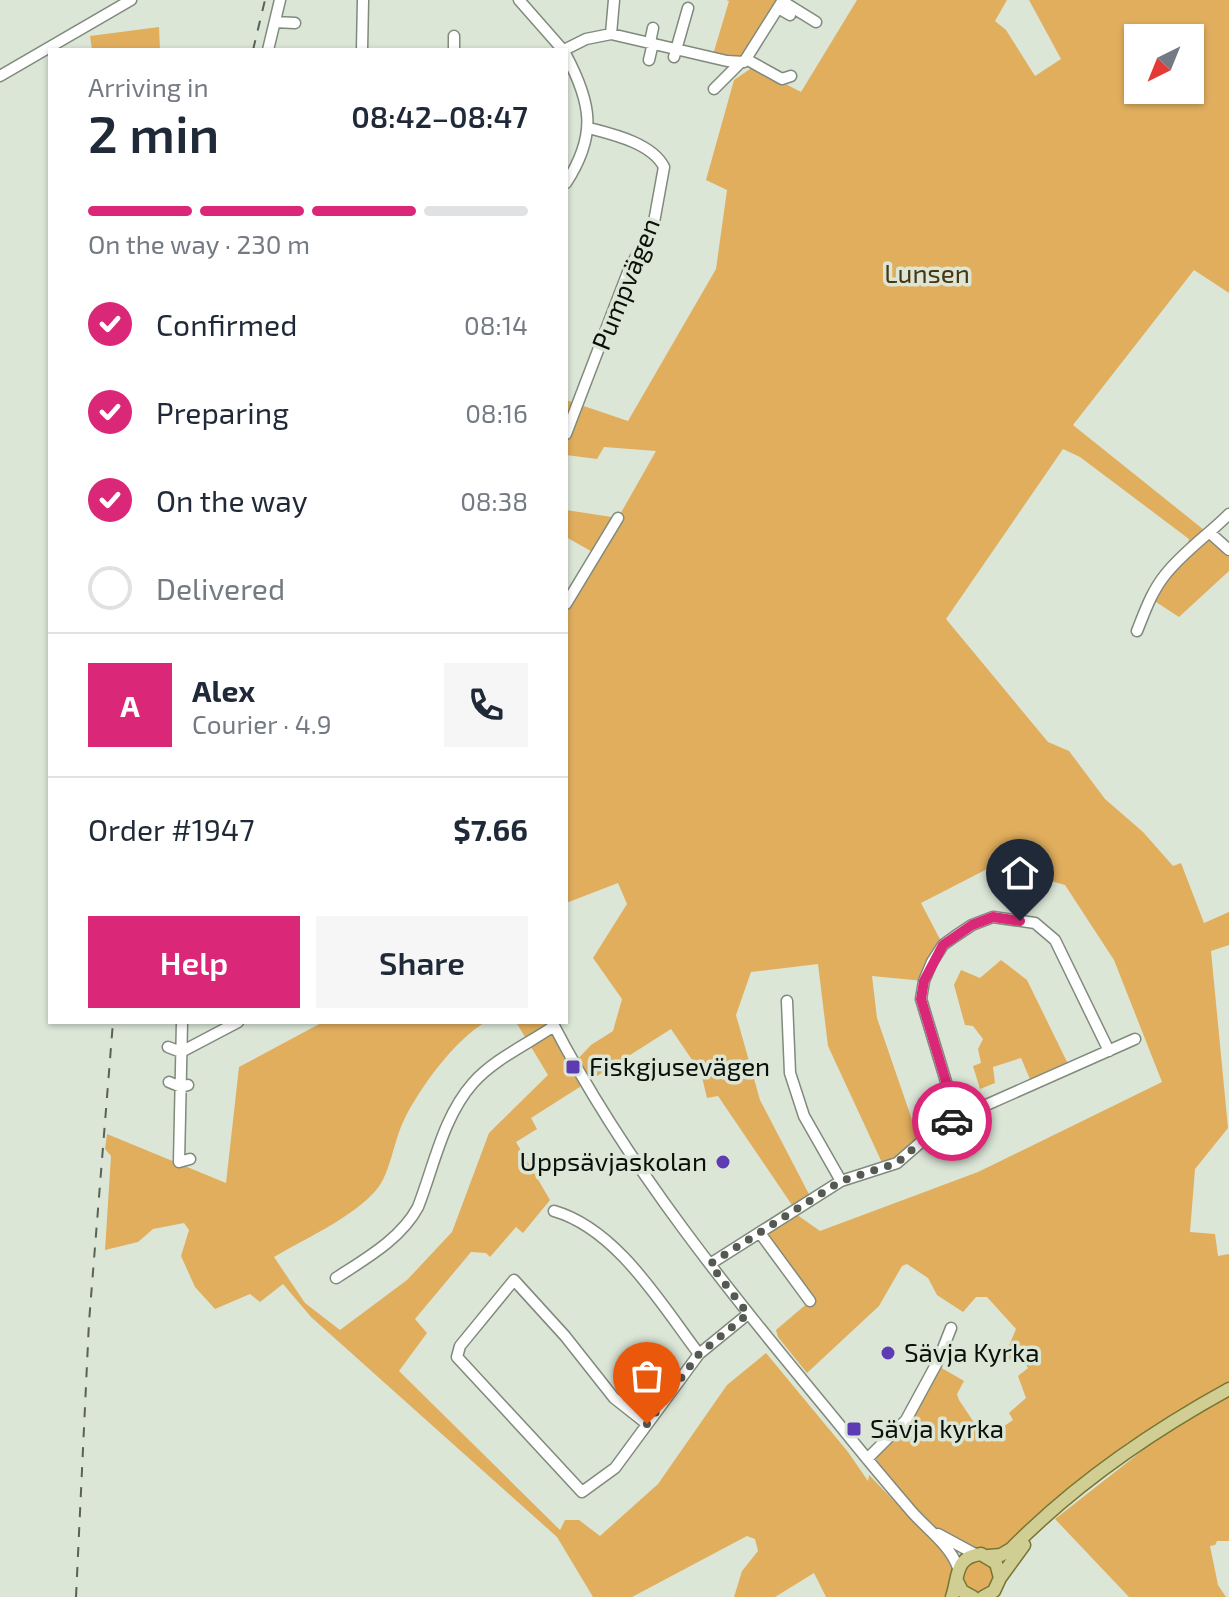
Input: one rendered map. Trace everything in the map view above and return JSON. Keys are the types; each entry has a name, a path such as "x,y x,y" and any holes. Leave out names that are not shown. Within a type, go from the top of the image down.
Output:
{"main road":[{"path":"952,1597 966,1558 1006,1552 1052,1510 1128,1449 1229,1389"},
{"path":"983,1597 999,1587 1052,1510"},
{"path":"982,1555 996,1563 999,1587"},
{"path":"958,1574 968,1596"}],"street":[{"path":"48,48 131,0"},
{"path":"268,48 280,0"},
{"path":"519,0 560,48"},
{"path":"611,34 614,0"},
{"path":"781,3 790,15"},
{"path":"781,3 816,22"},
{"path":"714,89 751,56 781,3"},
{"path":"360,5 362,48"},
{"path":"682,50 688,8"},
{"path":"275,22 295,23"},
{"path":"649,60 653,28"},
{"path":"568,53 611,34 727,61 751,56 782,79 791,76"},
{"path":"454,36 454,48"},
{"path":"0,76 48,48"},
{"path":"568,59 577,75 589,128 583,155 568,180"},
{"name":"Pumpvägen","path":"568,429 628,272 654,222 664,167 661,161 634,142 589,128"},
{"path":"1137,631 1150,598 1165,575 1229,514"},
{"path":"568,601 618,518"},
{"path":"1210,533 1229,550"},
{"path":"957,1118 921,999 924,981 943,945 972,925 993,917 1035,923 1055,940 1109,1051"},
{"path":"787,1001 790,1073 804,1116 841,1181"},
{"path":"182,1024 187,1049 178,1140 184,1161"},
{"path":"336,1278 410,1222 453,1110 474,1081 553,1024 659,1196 748,1314 867,1459 952,1555 958,1574"},
{"path":"168,1047 187,1049 224,1031"},
{"path":"710,1264 841,1181 897,1163 957,1118 1135,1039"},
{"path":"169,1082 184,1086"},
{"path":"554,1211 573,1216 608,1241 699,1354"},
{"path":"760,1233 810,1301"},
{"path":"647,1424 614,1398 565,1336 514,1280 460,1346 457,1357 582,1492 615,1468 699,1354 748,1314"},
{"path":"867,1459 906,1420 938,1361 951,1328"},
{"path":"914,1514 940,1536 982,1555"}],"green space":[{"path":"726,0 783,0 744,62 712,58 729,1"},
{"name":"Lunsen","path":"857,0 1007,0 995,21 1006,30 1035,76 1061,59 1029,0 1229,0 1229,293 1194,270 1073,425 1229,550 1229,571 1179,617 1150,598 1186,552 1189,539 1080,457 1063,449 946,619 1048,742 1069,751 1105,799 1143,832 1173,866 1181,863 1204,923 1229,912 1229,945 1211,951 1228,1128 1195,1169 1190,1232 1215,1234 1218,1256 1229,1254 1229,1383 1127,1443 1010,1546 993,1554 945,1536 920,1515 875,1458 940,1367 964,1381 957,1394 959,1400 985,1439 1013,1420 1009,1413 1026,1398 1018,1376 1028,1368 1026,1364 1004,1358 1016,1329 987,1297 976,1297 963,1312 937,1295 928,1278 907,1264 902,1266 879,1306 807,1373 778,1337 776,1330 810,1301 760,1233 793,1212 820,1231 978,1172 1162,1082 1114,960 1065,885 995,865 921,903 943,945 924,981 872,976 877,1018 920,1143 884,1167 828,1046 818,964 751,972 736,1015 760,1100 812,1200 796,1211 718,1096 707,1098 701,1073 671,1029 531,1118 537,1129 516,1142 550,1200 523,1233 516,1227 490,1257 486,1253 471,1252 415,1319 427,1333 399,1371 560,1530 565,1520 579,1520 600,1536 658,1484 727,1385 766,1353 848,1452 868,1481 869,1475 953,1562 948,1597 826,1597 814,1573 775,1597 734,1597 742,1571 758,1551 755,1539 747,1536 632,1597 593,1597 557,1537 311,1317 283,1284 260,1302 250,1294 215,1309 195,1287 181,1256 189,1230 184,1223 153,1229 138,1242 105,1250 111,1156 105,1149 107,1134 226,1183 239,1067 319,1024 483,1024 450,1052 419,1094 404,1120 377,1189 343,1218 274,1257 305,1303 340,1330 407,1280 452,1232 489,1133 548,1075 517,1024 546,1024 571,1066 591,1045 613,1031 622,999 593,958 627,904 618,883 568,902 568,601 596,554 568,538 568,510 618,518 656,451 604,447 597,459 568,455 568,401 628,421 716,269 727,190 706,180 734,80 753,67 801,92"},
{"path":"159,27 160,48 92,48 90,36"},
{"path":"1001,960 1027,980 1070,1068 1032,1084 1021,1058 993,1067 995,1083 980,1089 973,1066 981,1063 978,1049 983,1039 973,1026 965,1025 954,985 961,970 980,978"},
{"path":"1229,1396 1229,1541 1217,1541 1210,1546 1218,1585 1226,1597 1129,1597 1055,1519 1157,1439"},
{"path":"978,1560 990,1564 994,1576 990,1588 978,1592 966,1588 962,1576 966,1564"}],"railway":[{"path":"253,48 265,0"},
{"path":"76,1597 89,1322 113,1024"}],"way so far":[{"path":"647,1424 699,1354 748,1314 710,1264 841,1181 897,1163 952,1121"}],"place":[{"name":"Fiskgjusevägen","path":"573,1067"},
{"name":"Uppsävjaskolan","path":"723,1162"},
{"name":"Sävja Kyrka","path":"888,1353"},
{"name":"Sävja kyrka","path":"854,1429"}],"route":[{"path":"952,1121 957,1118 921,999 924,981 943,945 972,925 993,917 1020,921"}]}
